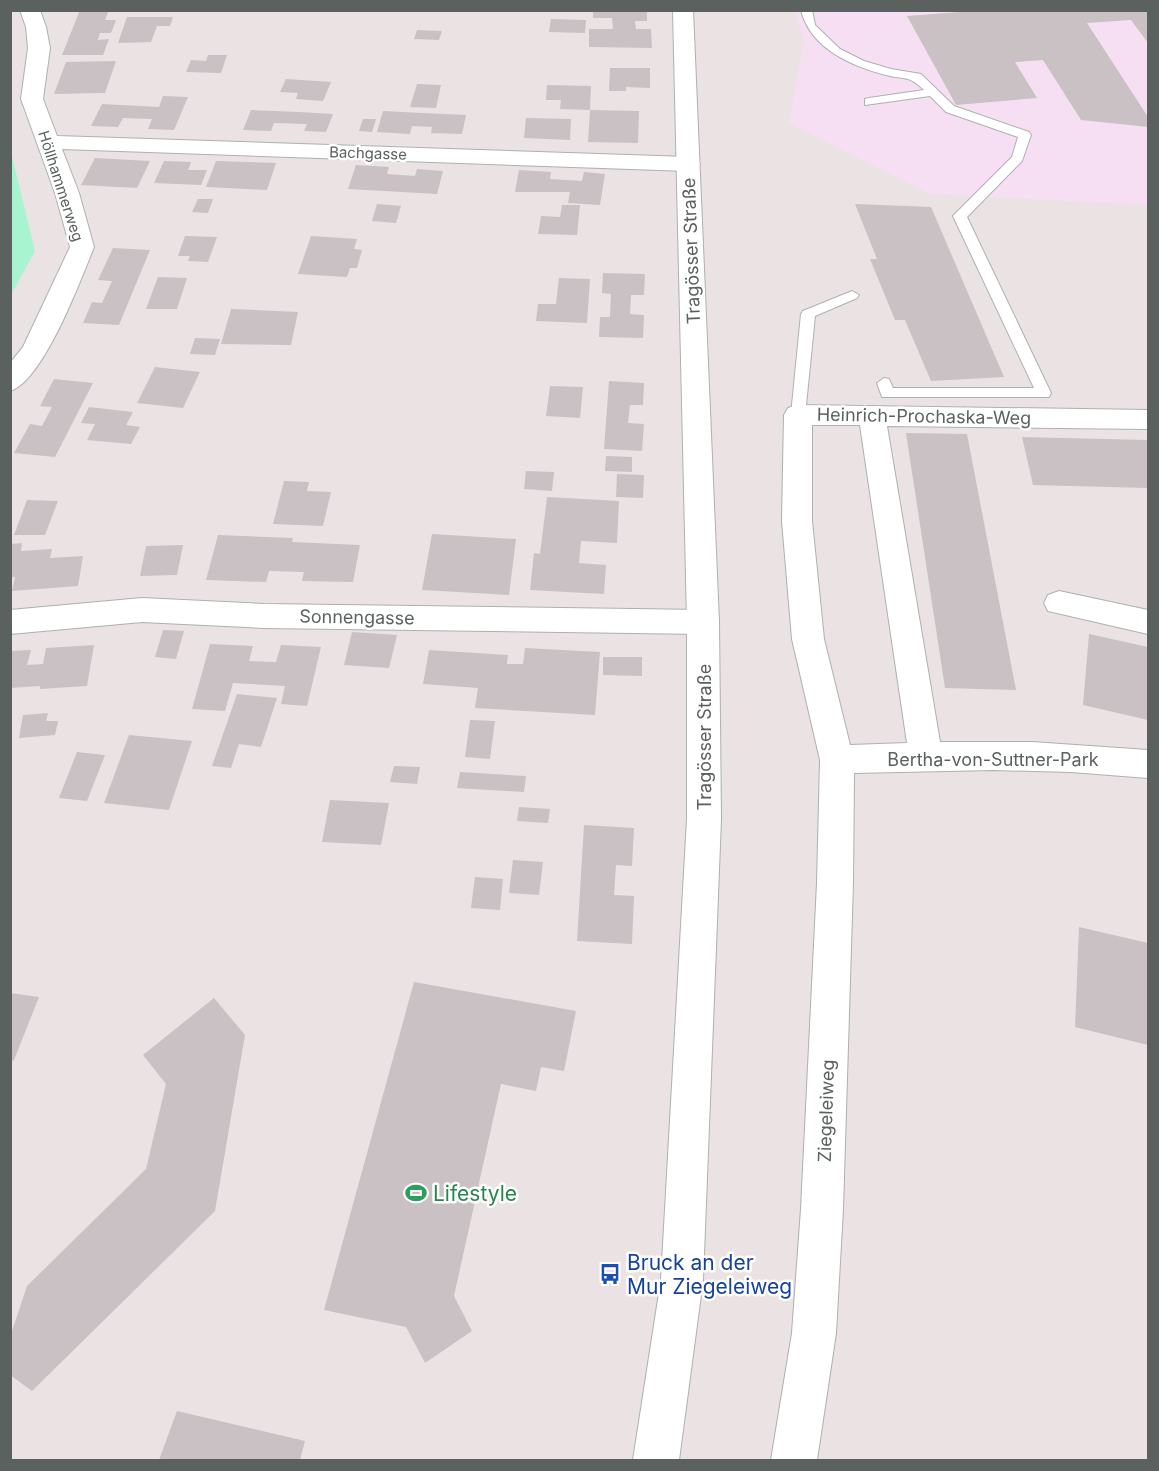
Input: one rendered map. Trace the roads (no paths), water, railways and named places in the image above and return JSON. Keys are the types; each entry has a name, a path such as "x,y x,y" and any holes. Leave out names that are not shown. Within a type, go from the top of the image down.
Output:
{"street":[{"name":"Höllhammerweg","path":"10,382 34,351 82,247 67,193 32,99 39,48 36,27 30,10"},
{"name":"Tragösser Straße","path":"656,1461 682,1280 705,819 703,622 683,10"},
{"name":"Bachgasse","path":"48,142 688,164"},
{"name":"Heinrich-Prochaska-Weg","path":"837,760 808,639 797,521 798,415 1149,419"},
{"path":"872,416 926,755"},
{"path":"1059,603 1149,622"},
{"name":"Sonnengasse","path":"10,622 142,610 264,616 703,622"},
{"name":"Bertha-von-Suttner-Park","path":"837,760 926,755 1083,757 1149,764"},
{"name":"Ziegeleiweg","path":"794,1461 814,1333 822,1209 836,883 837,760"}],"lane":[{"path":"806,10 810,26 836,51 860,63 889,72 917,76 950,109 1025,135 1018,158 960,216 1044,393 887,393 884,383"},
{"path":"869,102 933,92"},
{"path":"798,415 808,314 852,295"}],"place":[{"name":"Lifestyle","path":"416,1193"},
{"name":"Bruck an der Mur Ziegeleiweg","path":"610,1274"}]}
